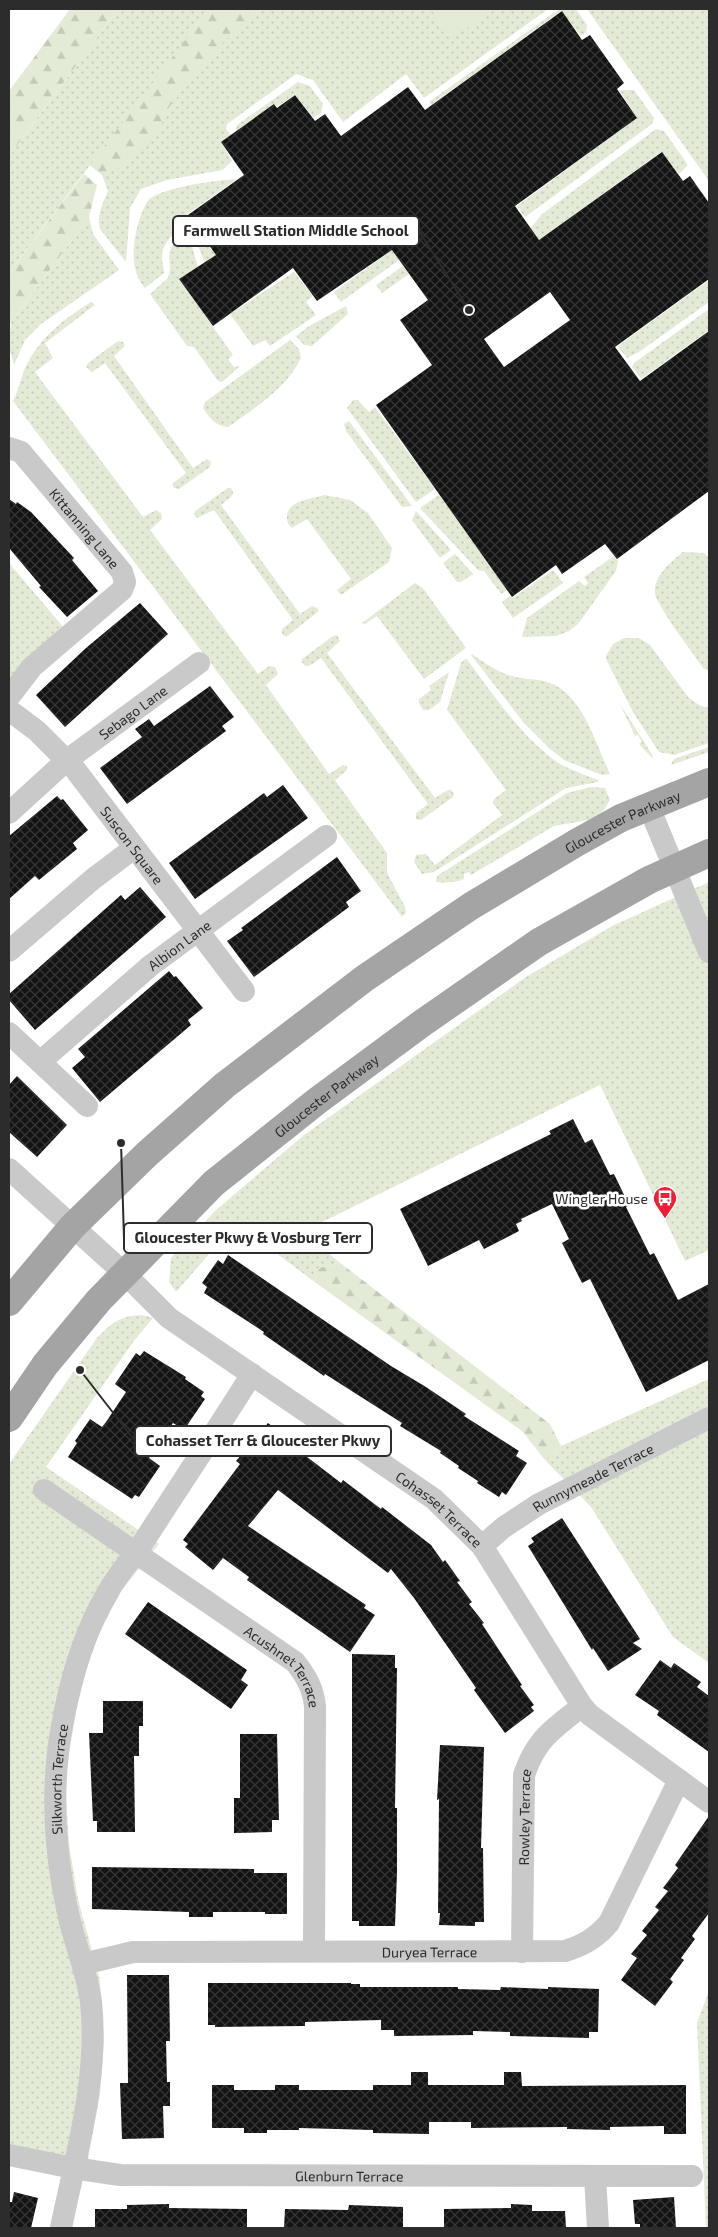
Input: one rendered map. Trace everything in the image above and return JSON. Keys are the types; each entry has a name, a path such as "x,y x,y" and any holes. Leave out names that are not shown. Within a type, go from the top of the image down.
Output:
{"main road":[{"name":"Gloucester Parkway","path":"9,1302 72,1227 142,1158 226,1084 365,978 471,906 576,843 621,818 709,782"},
{"name":"Gloucester Parkway","path":"9,1418 45,1365 124,1273 214,1183 317,1101 421,1024 539,942 675,867 709,853"}],"street":[{"name":"Kittanning Lane","path":"9,448 21,452 122,572 124,582 122,590 32,667 9,697"},
{"name":"Sebago Lane","path":"9,813 67,760 199,663"},
{"name":"Suscon Square","path":"9,710 37,731 67,760 244,991"},
{"path":"649,807 709,952"},
{"name":"Albion Lane","path":"40,1062 150,966 326,836"},
{"path":"9,951 93,879 134,848"},
{"path":"9,1033 87,1106"},
{"name":"Cohasset Terrace","path":"9,1169 124,1273 169,1318 434,1499 482,1546 582,1706 590,1715 709,1802"},
{"name":"Silkworth Terrace","path":"61,2228 90,2082 93,2040 90,2000 60,1873 55,1826 56,1777 62,1728 72,1680 88,1635 108,1592 136,1553 252,1374"},
{"name":"Runnymeade Terrace","path":"482,1546 504,1527 540,1504 709,1418"},
{"name":"Acushnet Terrace","path":"44,1490 295,1662 307,1676 314,1694 314,1952"},
{"name":"Rowley Terrace","path":"522,1952 524,1775 531,1755 542,1738 582,1706"},
{"name":"Duryea Terrace","path":"83,1964 133,1952 522,1952 565,1951 583,1946 598,1936 609,1923 679,1780"},
{"name":"Glenburn Terrace","path":"9,2155 120,2175 692,2176"},
{"path":"595,2176 598,2228"}],"green space":[{"path":"70,9 118,9 9,156 9,91"},
{"path":"118,9 209,9 114,135 214,9 548,9 424,98 406,74 343,122 313,80 296,74 227,124 226,129 231,135 221,142 232,161 223,170 167,180 141,189 130,208 126,262 100,229 99,214 108,191 102,175 90,165 9,273 9,156"},
{"path":"209,9 261,9 222,43 166,111 160,129 147,144 117,169 102,175 90,165"},
{"path":"431,9 495,9 451,39"},
{"path":"559,9 576,9 587,25 586,32 581,36 561,11 431,105 429,102"},
{"path":"587,9 709,9 709,181"},
{"path":"298,82 310,86 323,104 321,113 313,118 295,94 277,107 275,104 236,131 237,125"},
{"path":"619,90 634,90 654,118 652,124 525,217 517,206 637,118"},
{"path":"656,129 664,131 688,165 679,174 661,152 539,240 530,229 541,215"},
{"path":"84,174 97,185 89,217 11,322 9,328 9,273"},
{"path":"237,179 185,216 187,222 170,238 164,247 162,258 164,273 145,288 135,269 134,245 139,220 148,200 155,195 177,188"},
{"path":"89,217 93,234 119,270 41,324 25,340 14,365 9,347 11,322"},
{"path":"195,225 245,295 205,264 191,227"},
{"path":"187,230 198,267 179,279 233,355 228,359 234,367 240,366 222,382 218,381 194,347 187,346 150,294 168,278 170,269 169,253 172,246"},
{"path":"392,250 399,260 341,302 334,292"},
{"path":"403,266 409,274 382,293 376,285"},
{"path":"294,272 313,296 306,302 316,315 270,346 265,340 253,346 230,314"},
{"path":"709,280 709,302 639,352 627,358 618,346"},
{"path":"91,302 95,305 45,343 53,358 35,372 143,517 156,510 161,513 162,519 150,530 258,674 269,666 275,667 278,674 266,685 329,774 343,765 347,766 347,770 335,780 387,853 387,873 405,907 406,913 402,917 13,401 27,364 39,345 54,329"},
{"path":"346,306 348,314 312,346 304,345 296,336 309,326"},
{"path":"709,309 709,330 641,379 632,367 634,363"},
{"path":"290,340 299,349 301,358 295,369 279,388 228,427 213,421 203,408 205,402"},
{"path":"118,341 123,342 125,346 114,356 193,468 207,459 211,462 210,467 179,489 174,488 172,484 186,473 105,363 92,372 86,367 88,363"},
{"path":"353,400 358,400 369,412 375,407 435,489 416,502 347,408"},
{"path":"349,421 412,506 402,507 346,431 344,424"},
{"path":"228,488 231,488 233,492 232,496 221,505 300,614 312,606 319,611 286,637 282,634 282,629 293,620 214,510 197,518 194,515 195,511"},
{"path":"440,494 507,590 501,594 484,571 478,570 420,508"},
{"path":"325,495 350,500 368,513 392,548 389,562 341,595 337,590 351,579 307,519 292,528 287,520 288,512 295,504"},
{"path":"416,511 451,550 440,558 412,520"},
{"path":"683,552 704,553 709,558 709,671 704,669 676,631 655,593 655,587 660,575"},
{"path":"455,554 473,574 461,582 457,582 443,563"},
{"path":"614,556 618,560 616,571 578,624 569,631 556,636 522,637 527,618 579,581 585,586 588,583 584,577"},
{"path":"9,563 65,629 9,681"},
{"path":"553,570 563,583 513,618 502,602 510,596 513,598"},
{"path":"415,583 423,588 466,648 424,679 377,616 365,624 362,623"},
{"path":"337,635 340,641 327,653 435,798 448,790 451,790 454,794 453,797 421,820 416,819 416,813 428,804 321,658 309,666 305,666 302,662 302,659"},
{"path":"624,638 639,638 650,645 688,697 699,705 709,708 709,743 674,755 659,752 634,714 607,661 606,656 613,644"},
{"path":"472,654 491,667 507,674 545,681 561,689 580,709 610,774 602,775 564,760 550,749 524,723"},
{"path":"466,658 504,710 537,745 560,764 598,780 598,782 566,788 434,872 422,874 414,862 416,855 426,854 435,865 502,815 493,803 494,799 506,790 447,710 461,663"},
{"path":"449,672 440,702 429,710 423,710 419,699 431,690 429,686"},
{"path":"620,704 653,756 652,758 639,744 642,742 638,735 635,736"},
{"path":"709,747 709,752 671,765 674,759"},
{"path":"591,787 605,788 610,800 604,810 594,819 554,826 471,875 469,872 464,874 464,879 436,882 437,876 567,793"},
{"path":"709,882 709,1250 685,1261 600,1085 302,1232 339,1262 314,1270 316,1283 236,1223 176,1292 169,1282 171,1258 216,1210 304,1135 526,977 612,926"},
{"path":"339,1262 550,1424 561,1446 545,1460 522,1431 316,1283 314,1270"},
{"path":"143,1315 153,1318 133,1342 46,1467 159,1544 121,1591 92,1647 76,1711 65,1778 69,1844 78,1899 100,1980 104,2040 100,2095 84,2181 9,2165 9,1464 97,1338 122,1318"},
{"path":"709,1379 709,1663 673,1637 591,1507 545,1460 561,1446"},
{"path":"709,1991 709,2228 706,2228 697,2023"}],"building":[{"path":"562,11 582,40 590,35 624,83 617,89 637,118 515,206 539,240 662,152 683,181 690,176 709,203 709,279 615,347 640,381 709,331 709,491 617,559 605,544 562,574 556,565 512,597 376,405 432,365 400,320 428,300 392,250 317,301 293,268 213,326 179,279 216,255 188,215 244,175 221,142 274,104 277,108 295,95 315,121 325,114 341,136 408,87 425,110","holes":["550,292 570,320 504,367 484,339"]},
{"path":"9,499 31,512 74,558 72,560 98,591 67,617 39,587 41,586 9,548"},
{"path":"140,603 168,634 65,727 36,695 86,648"},
{"path":"210,686 234,717 222,726 226,731 127,804 100,768 142,737 135,729 149,719 154,726"},
{"path":"283,785 308,818 195,899 169,863 264,793 267,797"},
{"path":"57,796 61,800 63,799 88,830 73,843 77,849 39,880 35,876 9,899 9,836"},
{"path":"337,857 361,891 346,902 349,907 254,977 227,941 243,930 241,928"},
{"path":"140,887 166,917 35,1030 9,1000 9,994 121,895 125,900"},
{"path":"169,971 174,977 176,976 203,1008 188,1020 191,1025 100,1102 72,1068 85,1057 78,1049"},
{"path":"17,1076 67,1125 37,1157 9,1132 9,1085"},
{"path":"573,1119 585,1143 592,1139 610,1175 614,1174 629,1205 626,1207 650,1255 654,1253 678,1300 709,1284 709,1360 646,1392 590,1279 582,1283 562,1243 569,1239 552,1204 521,1219 522,1221 516,1224 519,1231 484,1249 479,1240 428,1266 400,1209 551,1134 549,1131"},
{"path":"228,1255 391,1366 466,1414 464,1416 519,1451 516,1456 527,1463 506,1495 502,1492 499,1497 477,1483 478,1481 440,1453 441,1451 400,1426 402,1423 325,1374 324,1376 263,1334 264,1332 204,1293 207,1287 202,1283 218,1260 223,1264"},
{"path":"144,1351 186,1377 185,1379 204,1392 201,1396 205,1399 184,1430 173,1423 149,1458 160,1466 139,1497 135,1495 132,1499 68,1457 77,1443 75,1441 90,1419 102,1427 106,1422 126,1392 115,1384 136,1353 140,1356"},
{"path":"268,1423 283,1435 287,1430 304,1443 298,1450 341,1483 343,1480 381,1509 382,1507 431,1545 443,1562 445,1560 460,1581 457,1582 472,1602 469,1604 484,1623 482,1624 522,1685 520,1686 534,1705 531,1707 534,1711 505,1733 474,1690 476,1688 414,1598 391,1569 388,1573 278,1490 248,1526 366,1605 364,1608 375,1615 350,1652 247,1580 249,1577 223,1558 213,1570 185,1547 188,1544 183,1540 240,1464 236,1461"},
{"path":"562,1518 640,1639 633,1643 642,1649 608,1671 593,1648 592,1650 528,1546 534,1542 531,1538"},
{"path":"148,1602 247,1670 241,1680 248,1685 231,1709 125,1634"},
{"path":"352,1654 395,1655 395,1668 397,1668 395,1808 397,1808 397,1873 395,1926 359,1926 359,1921 352,1921"},
{"path":"660,1660 671,1668 674,1663 701,1682 697,1687 709,1696 709,1752 657,1715 659,1711 635,1695"},
{"path":"103,1701 143,1701 143,1726 139,1726 139,1756 134,1756 135,1832 97,1832 97,1821 93,1821 89,1733 103,1733"},
{"path":"240,1734 277,1734 279,1820 272,1820 272,1832 234,1833 234,1798 240,1798"},
{"path":"440,1745 484,1747 481,1848 483,1848 484,1922 475,1922 475,1926 439,1925 439,1799 437,1800"},
{"path":"709,1816 709,1913 692,1936 695,1939 681,1958 684,1960 670,1979 673,1982 655,2006 621,1980 637,1958 631,1954 647,1935 642,1931 659,1910 655,1907 668,1891 663,1888 678,1868 675,1865"},
{"path":"92,1867 254,1869 254,1873 287,1873 287,1914 213,1912 213,1917 189,1917 189,1912 92,1909"},
{"path":"127,1975 169,1975 170,2041 166,2041 167,2082 170,2082 170,2106 163,2106 164,2138 122,2139 120,2083 128,2083"},
{"path":"208,1983 351,1983 360,1984 360,1987 458,1987 458,1989 500,1990 501,1987 599,1989 598,2032 589,2032 589,2038 510,2036 510,2032 473,2031 473,2035 394,2036 394,2030 381,2030 381,2020 305,2022 305,2026 215,2027 215,2025 208,2025"},
{"path":"411,2072 428,2072 428,2085 504,2085 504,2072 521,2072 522,2086 686,2085 686,2134 664,2134 664,2126 610,2127 610,2130 567,2129 567,2127 471,2128 471,2122 429,2122 429,2134 373,2133 373,2130 299,2128 299,2130 267,2130 267,2133 244,2133 244,2128 212,2128 212,2085 234,2085 234,2090 275,2090 275,2085 299,2085 299,2090 373,2090 373,2085 411,2085"},
{"path":"14,2192 38,2198 31,2228 9,2228 9,2202 12,2202"},
{"path":"674,2197 676,2228 640,2228 640,2224 635,2224 633,2200"},
{"path":"169,2204 169,2208 247,2209 247,2228 95,2228 95,2209 127,2209 127,2205"},
{"path":"511,2204 532,2205 532,2211 565,2211 566,2228 444,2228 444,2209 511,2208"},
{"path":"349,2205 403,2207 403,2228 284,2228 285,2209 348,2210"}],"place":[{"name":"Farmwell Station Middle School","path":"469,310"},
{"name":"Gloucester Pkwy & Vosburg Terr","path":"121,1143"},
{"name":"Wingler House","path":"665,1219"},
{"name":"Cohasset Terr & Gloucester Pkwy","path":"80,1370"}]}
